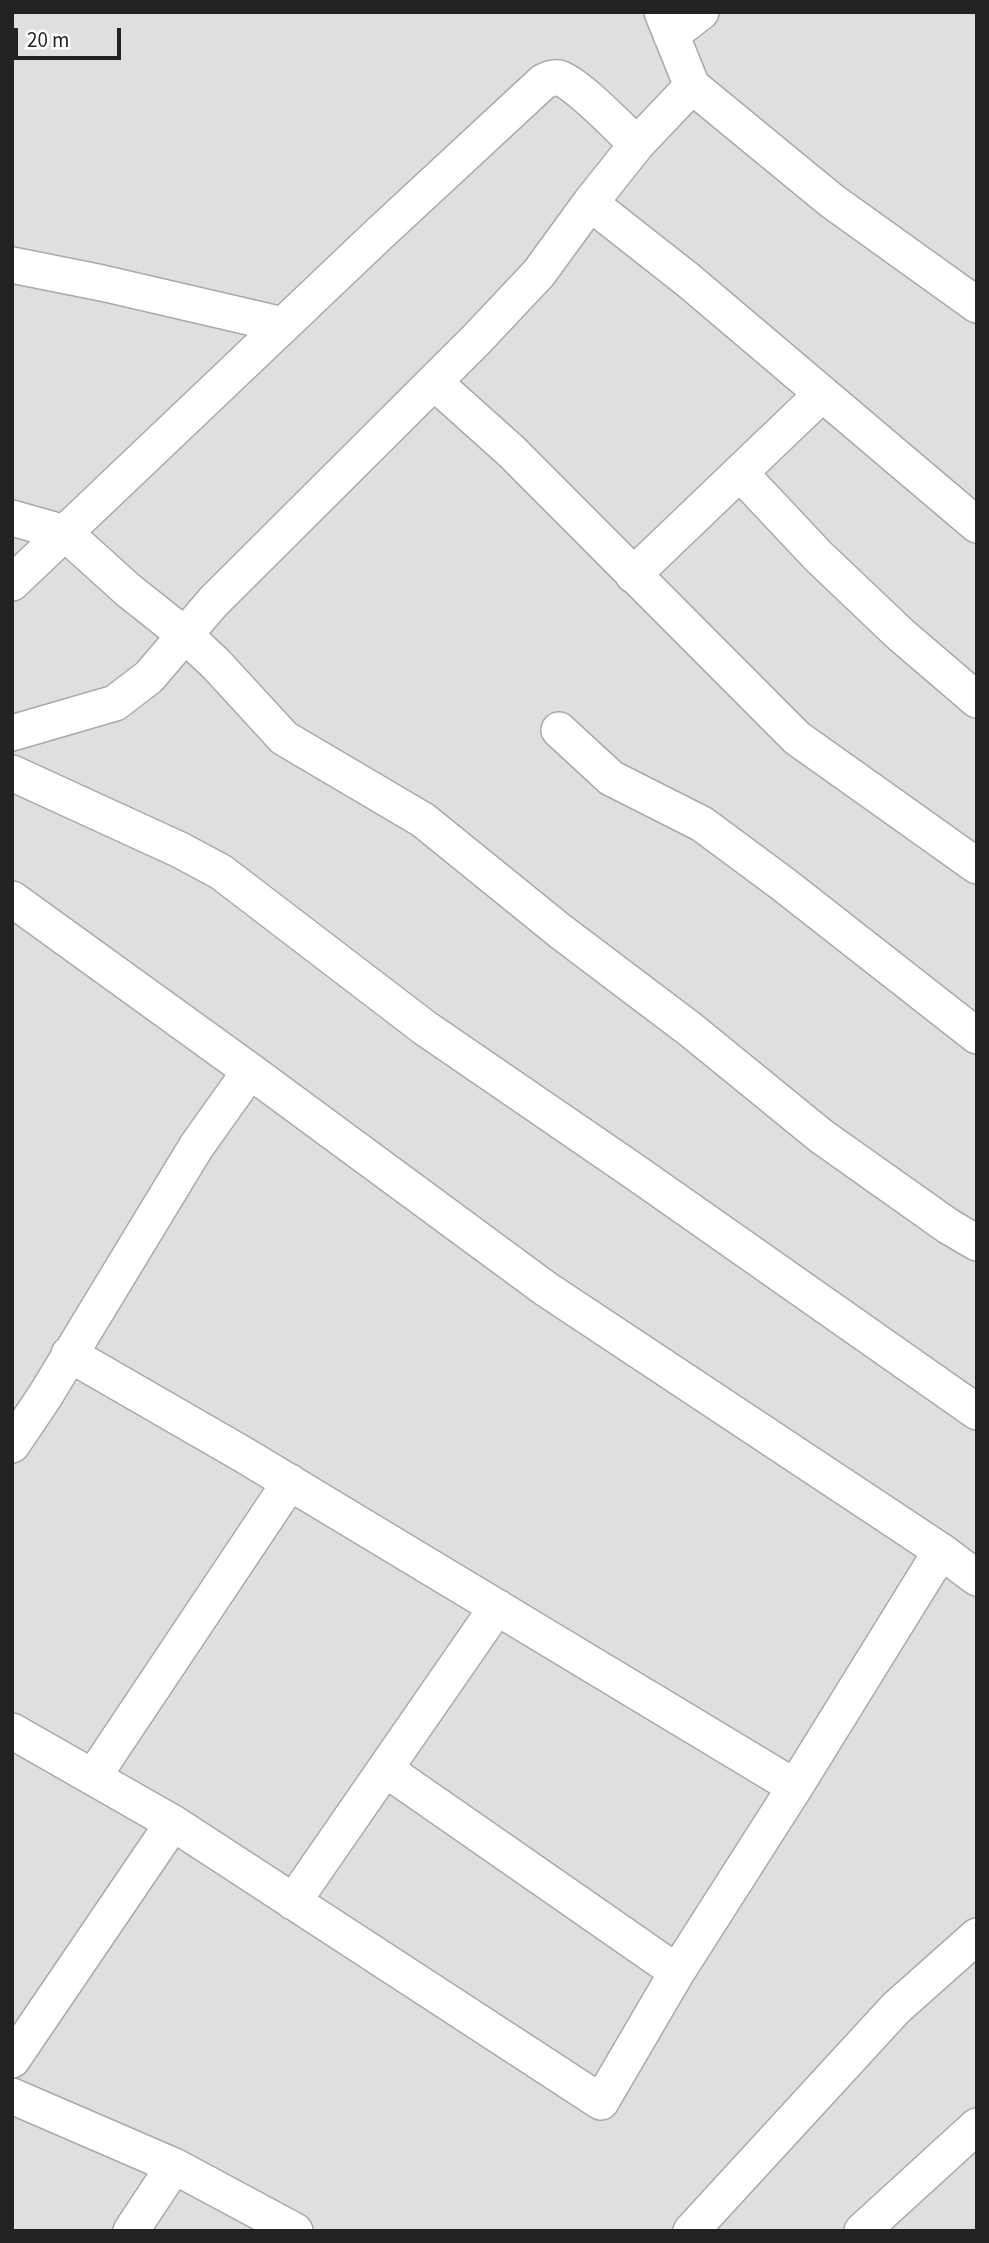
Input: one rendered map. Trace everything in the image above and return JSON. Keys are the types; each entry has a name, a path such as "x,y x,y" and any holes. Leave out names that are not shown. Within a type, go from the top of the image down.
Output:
{"street":[{"path":"701,12 667,24 692,86 832,201 977,305"},
{"path":"12,583 283,325 490,134 534,89 550,78 560,78 574,87 637,144"},
{"path":"12,733 116,703 149,677 213,602 434,382 539,272 637,144 692,86"},
{"path":"590,203 688,280 977,525"},
{"path":"12,265 283,325"},
{"path":"434,382 512,452 797,738 977,866"},
{"path":"633,575 822,394"},
{"path":"740,473 818,556 900,635 977,700"},
{"path":"12,518 65,533 216,664 284,738 423,820 560,931 691,1030 821,1136 948,1226 977,1243"},
{"path":"559,730 611,778 702,824 977,1036"},
{"path":"12,773 180,850 221,873 425,1028 977,1412"},
{"path":"12,900 250,1071 545,1289 941,1551 977,1578"},
{"path":"12,1445 45,1396 196,1147 250,1071"},
{"path":"69,1354 290,1482 796,1787"},
{"path":"93,1777 290,1482"},
{"path":"12,1731 173,1823 601,2102 677,1972 796,1787 941,1551"},
{"path":"293,1902 497,1607"},
{"path":"385,1769 677,1972"},
{"path":"12,2060 173,1823"},
{"path":"691,2231 896,2008 977,1936"},
{"path":"12,2096 174,2166 295,2231"},
{"path":"862,2231 977,2126"},
{"path":"131,2231 174,2166"}],"shaded area":[{"path":"12,12 977,12 977,2231 12,2231"}]}
